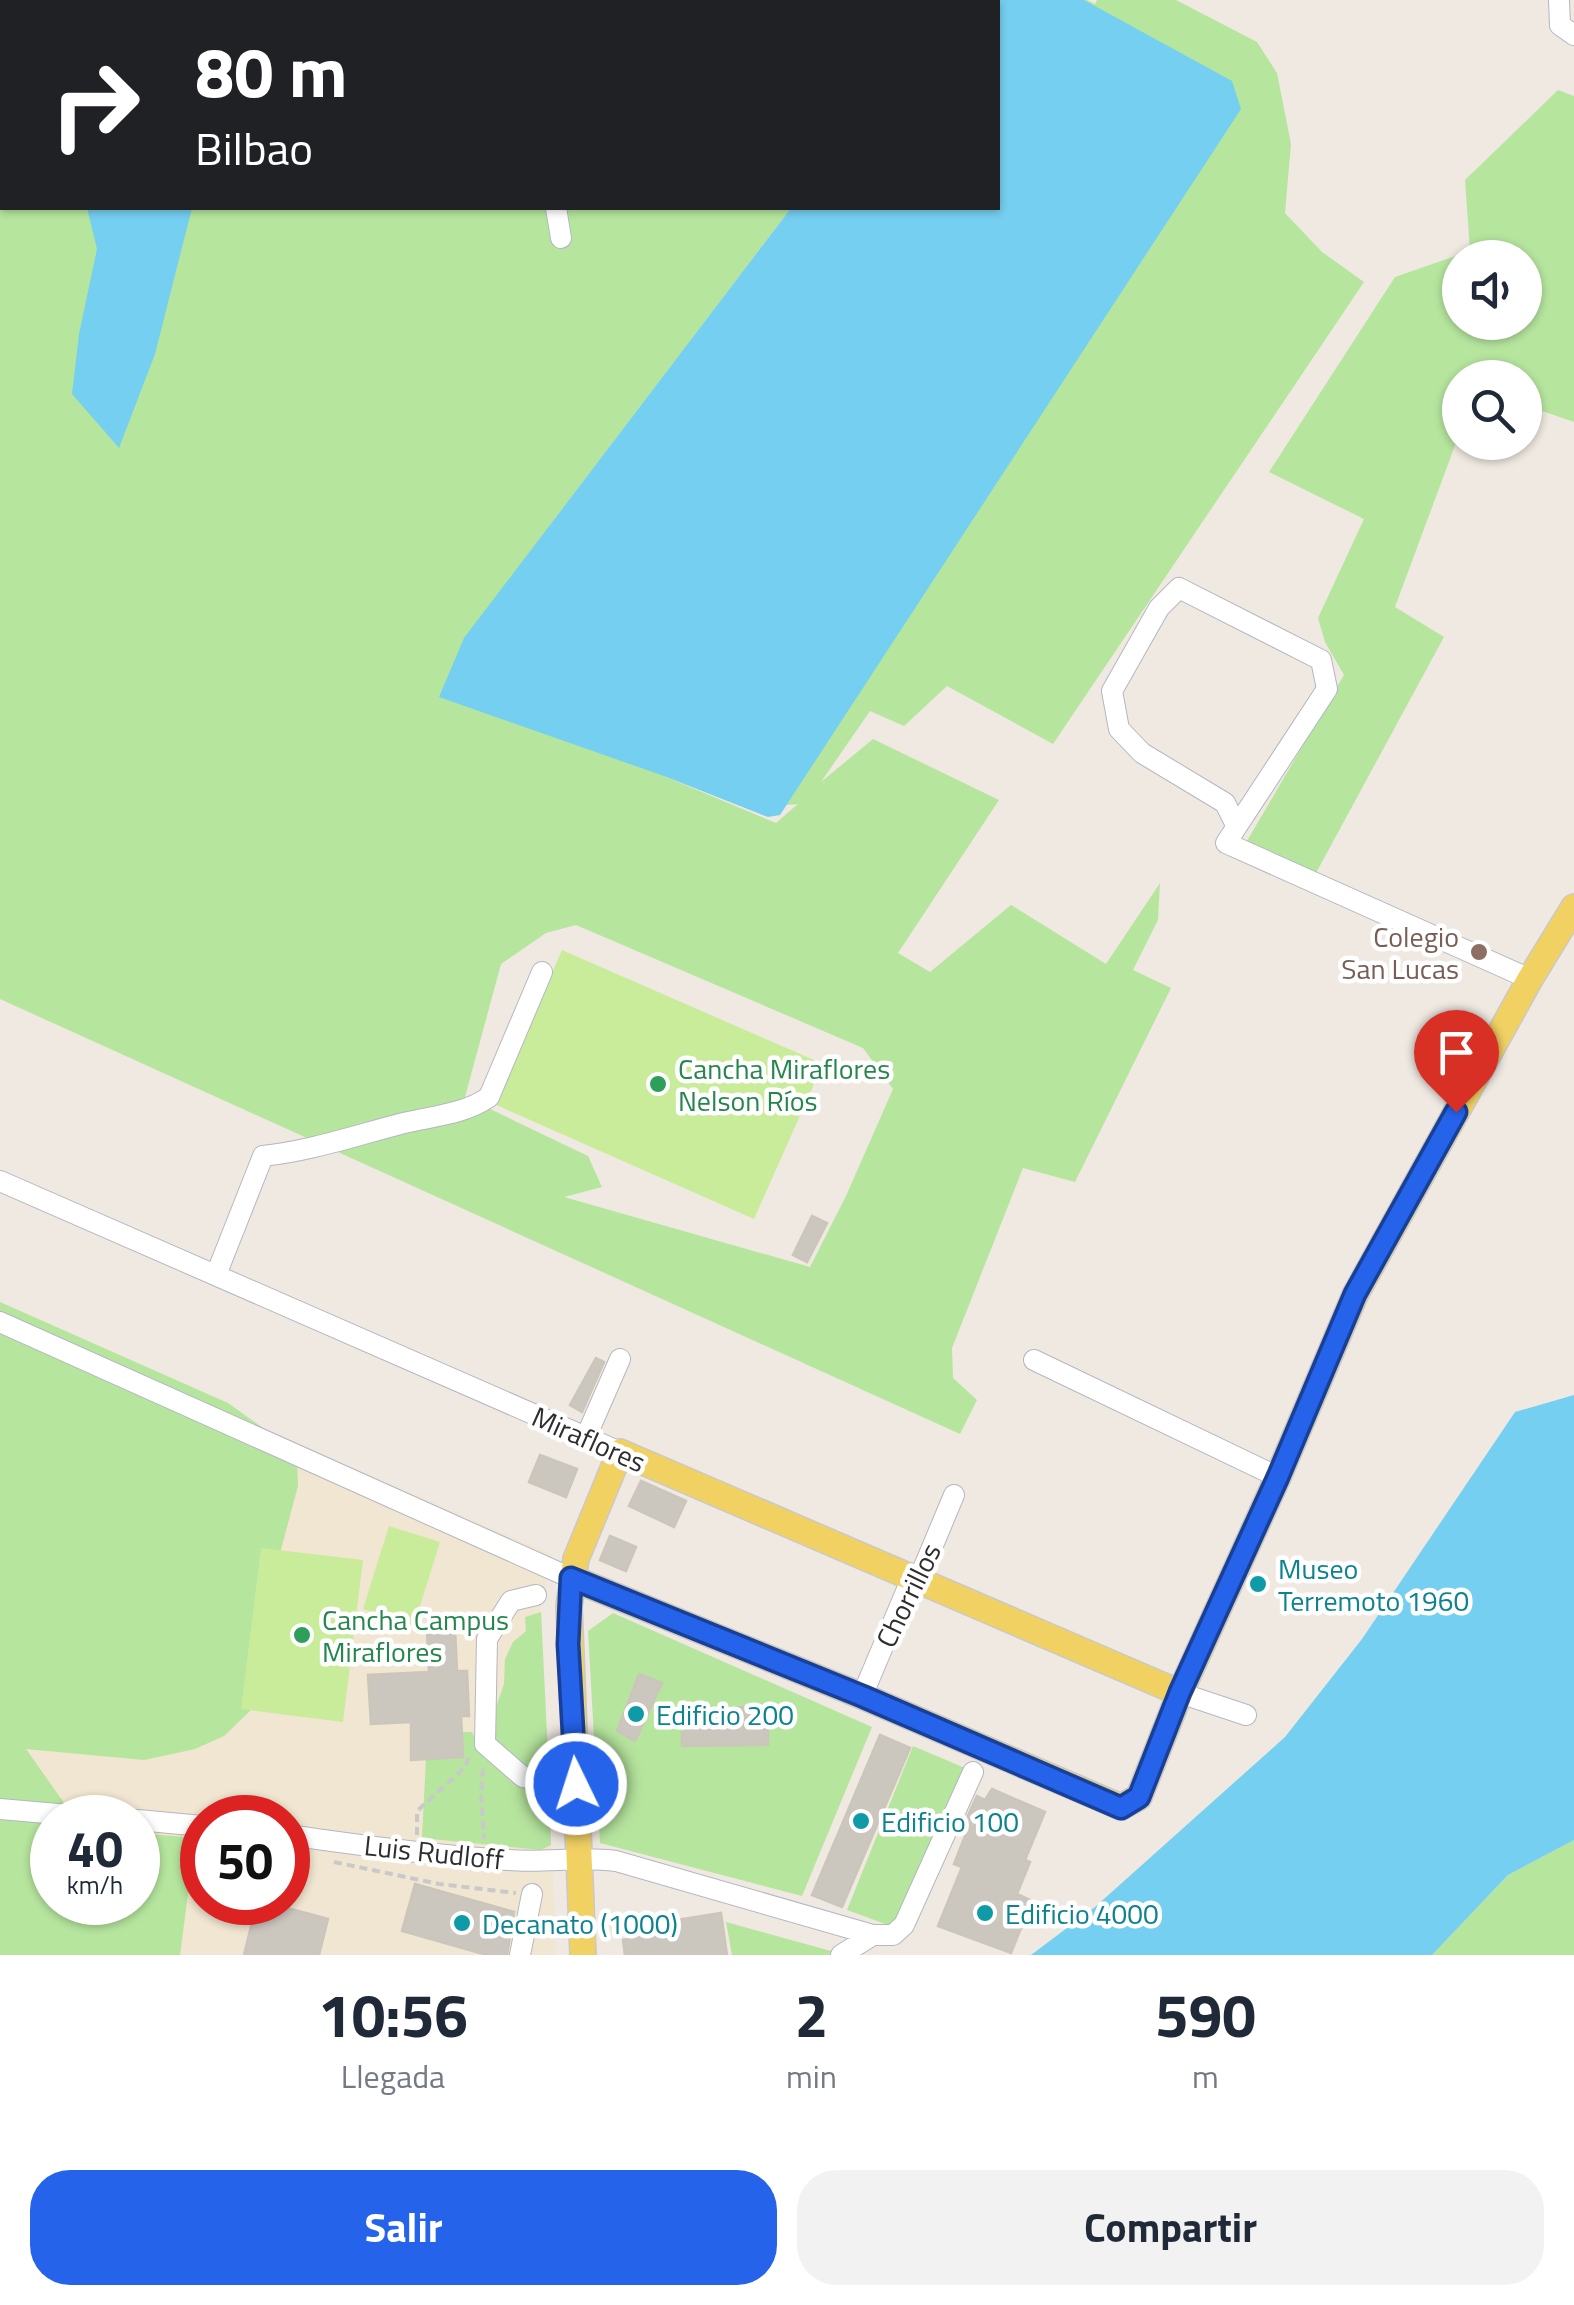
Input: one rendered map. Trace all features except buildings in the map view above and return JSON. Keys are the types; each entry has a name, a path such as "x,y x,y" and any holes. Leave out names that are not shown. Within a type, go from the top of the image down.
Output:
{"main road":[{"path":"571,1578 862,1696 1121,1808 1139,1797 1180,1692 1278,1477 1355,1294 1574,907"},
{"path":"583,1955 568,1644 571,1578 620,1452"},
{"name":"Miraflores","path":"620,1452 911,1580 1180,1692"}],"street":[{"path":"1558,0 1560,25 1574,35"},
{"path":"556,210 560,238"},
{"path":"1236,825 1224,802 1142,754 1120,729 1112,691 1159,608 1179,588 1321,660 1327,689 1226,843 1530,979"},
{"path":"216,1275 263,1156 298,1152 472,1109 490,1097 542,972"},
{"name":"Miraflores","path":"0,1181 620,1452"},
{"path":"0,1322 571,1578"},
{"path":"586,1437 620,1359"},
{"path":"1034,1360 1278,1477"},
{"name":"Chorrillos","path":"862,1696 911,1580 923,1569 954,1494"},
{"path":"536,1595 511,1601 487,1640 484,1737 523,1777 576,1784"},
{"path":"1180,1692 1246,1714"},
{"path":"841,1955 872,1935 893,1934 904,1925 973,1772"},
{"path":"0,1808 30,1811"},
{"name":"Luis Rudloff","path":"310,1839 486,1859 551,1863 580,1857 616,1861 872,1935"},
{"path":"520,1955 532,1894"}],"path":[{"path":"418,1853 417,1811 464,1768 484,1737"},
{"path":"484,1737 481,1795 486,1859"},
{"path":"332,1862 440,1884 532,1894"}],"shaded area":[{"path":"0,1313 552,1555 541,1608 556,1955 0,1955"}],"green space":[{"path":"1000,0 1087,0 1095,4 1097,0 1176,0 1257,42 1277,73 1291,144 1285,213 1322,252 1364,282 1053,744 947,686 904,726 870,711 821,782 873,739 999,800 898,953 930,972 1011,905 1106,964 1160,883 1158,920 1133,970 1171,988 1075,1182 1023,1168 952,1348 953,1378 977,1400 960,1434 0,999 0,210 789,210 547,529 1000,210","holes":["664,776 776,806 798,804 776,823","576,925 863,1048 893,1089 810,1267 564,1197 602,1187 588,1156 465,1097 501,964 546,933"]},
{"path":"1558,90 1574,96 1574,422 1542,411 1542,360 1442,360 1442,460 1450,460 1395,607 1444,637 1316,873 1247,841 1344,675 1325,642 1318,618 1364,519 1269,472 1395,277 1442,261 1442,340 1542,340 1542,240 1469,240 1465,180"},
{"name":"Cancha Miraflores Nelson Ríos","path":"562,950 823,1064 754,1219 494,1104"},
{"path":"0,1302 228,1403 280,1440 297,1463 298,1486 279,1557 252,1709 224,1736 195,1749 144,1760 26,1749 58,1795 30,1795 30,1925 160,1925 160,1835 180,1837 180,1925 184,1925 180,1955 0,1955"},
{"path":"389,1526 440,1542 414,1625 363,1609"},
{"name":"Cancha Campus Miraflores","path":"261,1548 363,1560 343,1722 241,1709"},
{"path":"541,1612 549,1774 527,1772 491,1739 493,1716 504,1684 505,1659 513,1642 526,1631 525,1617"},
{"path":"613,1613 872,1727 802,1896 600,1843 588,1631"},
{"path":"463,1732 472,1732 484,1758 528,1785 549,1786 551,1845 541,1850 422,1838 426,1759 463,1757"},
{"path":"913,1746 965,1768 902,1918 888,1925 847,1910"},
{"path":"1574,1840 1574,1955 1432,1955 1508,1875"},
{"path":"726,1922 831,1951 830,1955 732,1955"}],"water":[{"path":"1000,0 1084,0 1232,81 1241,109 780,815 768,817 439,697 464,638 789,210 1000,210"},
{"path":"87,210 191,210 155,354 119,448 72,394 79,334 97,249"},
{"path":"1574,1395 1574,1840 1508,1875 1432,1955 1031,1955 1095,1907 1285,1737 1362,1639 1515,1412"}],"place":[{"name":"Colegio San Lucas","path":"1479,952"},
{"name":"Cancha Miraflores Nelson Ríos","path":"658,1084"},
{"name":"Museo Terremoto 1960","path":"1258,1584"},
{"name":"Cancha Campus Miraflores","path":"302,1635"},
{"name":"Edificio 200","path":"636,1714"},
{"name":"Edificio 100","path":"861,1821"},
{"name":"Edificio 4000","path":"985,1913"},
{"name":"Decanato (1000)","path":"462,1923"}],"route":[{"path":"576,1784 568,1644 571,1578 862,1696 1121,1808 1139,1797 1180,1692 1278,1477 1355,1294 1456,1112"}]}
